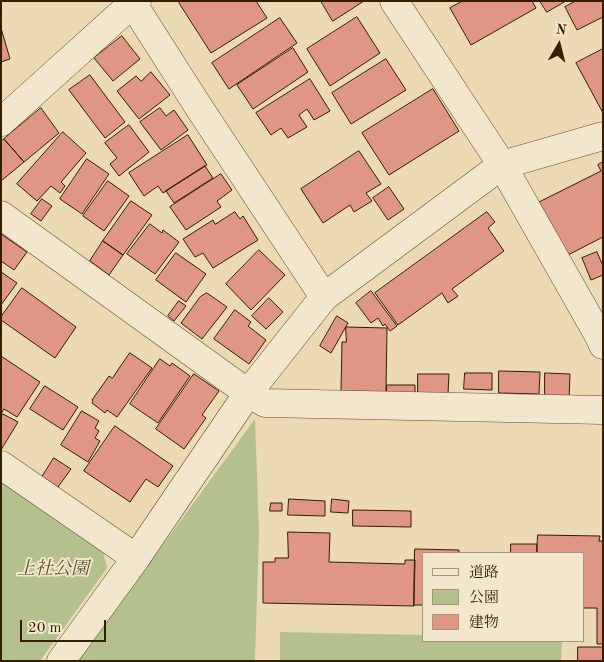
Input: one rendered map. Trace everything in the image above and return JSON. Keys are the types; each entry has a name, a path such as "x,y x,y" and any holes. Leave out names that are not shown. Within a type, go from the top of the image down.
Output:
{"street":[{"path":"394,1 502,165 603,345"},
{"path":"1,122 134,2 198,106 324,297"},
{"path":"61,661 136,558 248,394 324,297 502,165 603,136"},
{"path":"1,215 248,394 265,403 603,410"},
{"path":"1,465 136,558"}],"green space":[{"name":"上社公園","path":"255,419 259,534 255,661 78,661"},
{"name":"上社公園","path":"1,481 103,551 107,568 40,661 1,661"},
{"path":"280,632 422,635 422,642 562,642 561,661 280,661"}],"building":[{"path":"181,1 256,1 267,18 211,53 179,3"},
{"path":"321,1 364,1 333,21"},
{"path":"463,1 532,1 536,8 471,45 450,8"},
{"path":"540,1 566,1 547,12"},
{"path":"576,1 603,1 603,17 577,30 565,7"},
{"path":"357,17 380,53 330,86 307,49"},
{"path":"280,18 297,43 229,89 212,63"},
{"path":"1,28 10,59 1,62"},
{"path":"122,36 140,59 113,81 94,58"},
{"path":"293,48 308,72 253,109 237,85"},
{"path":"603,49 603,113 576,63"},
{"path":"386,59 406,90 351,124 332,93"},
{"path":"151,72 170,95 139,119 117,91 136,76 141,81"},
{"path":"90,75 125,122 105,138 69,90"},
{"path":"310,79 330,111 314,120 307,109 299,115 307,127 288,138 281,128 271,135 256,113"},
{"path":"433,89 459,131 389,175 362,133"},
{"path":"41,108 59,133 24,162 4,139"},
{"path":"160,108 166,116 174,110 188,130 161,150 140,122"},
{"path":"129,125 149,152 119,176 110,164 117,158 105,143"},
{"path":"63,132 86,153 61,182 65,186 60,193 51,186 37,201 17,184"},
{"path":"188,135 207,165 163,193 158,186 144,196 129,173"},
{"path":"4,139 24,162 1,181 1,142"},
{"path":"359,151 381,184 366,193 372,201 354,212 350,205 323,223 301,189"},
{"path":"87,159 109,174 82,214 60,199"},
{"path":"603,162 603,237 566,256 539,202 601,171 598,165"},
{"path":"205,166 213,178 174,203 166,191"},
{"path":"221,174 232,190 217,201 221,207 186,230 170,207"},
{"path":"108,181 129,196 104,231 83,216"},
{"path":"389,187 404,209 388,220 373,198"},
{"path":"42,199 52,206 41,221 31,214"},
{"path":"131,201 152,215 123,255 103,241"},
{"path":"235,212 240,219 243,216 258,240 213,268 203,253 195,257 183,239 213,220 215,224"},
{"path":"487,212 495,222 488,228 504,251 452,289 458,296 448,303 442,293 398,325 375,293"},
{"path":"150,224 162,233 163,230 179,242 155,274 127,254"},
{"path":"1,234 27,252 14,270 1,261"},
{"path":"103,241 123,255 109,275 90,261"},
{"path":"259,250 285,275 251,310 226,284"},
{"path":"597,252 603,266 603,275 591,280 582,258"},
{"path":"176,253 206,274 186,302 156,280"},
{"path":"1,272 17,283 1,305"},
{"path":"22,288 76,327 55,358 1,320 1,317"},
{"path":"371,291 397,326 390,331 385,324 383,326 378,318 371,323 356,303"},
{"path":"207,293 227,307 202,339 181,323 200,297"},
{"path":"269,298 283,312 266,329 252,316"},
{"path":"179,301 186,306 174,321 168,316"},
{"path":"235,310 251,322 248,326 266,340 249,364 214,339"},
{"path":"337,316 348,323 331,353 320,346"},
{"path":"346,327 387,328 386,392 341,391 342,342 346,342"},
{"path":"130,353 152,368 117,417 107,410 105,413 92,403 92,400 109,376 112,378"},
{"path":"1,356 40,382 17,417 4,409 1,414"},
{"path":"160,359 170,366 172,363 190,376 158,423 130,404"},
{"path":"499,371 540,372 539,394 499,393"},
{"path":"465,373 492,373 492,390 464,389"},
{"path":"545,373 570,374 569,398 545,398"},
{"path":"194,374 219,391 202,415 206,418 184,449 156,429"},
{"path":"418,374 449,374 448,394 418,393"},
{"path":"387,385 415,385 415,394 387,394"},
{"path":"45,386 78,407 63,430 30,409"},
{"path":"82,411 99,421 95,428 99,431 95,438 100,441 88,462 61,445"},
{"path":"3,414 18,422 1,450 1,417"},
{"path":"115,426 173,466 158,487 146,479 130,502 84,471"},
{"path":"54,458 71,469 58,487 42,477"},
{"path":"289,499 325,501 325,516 288,515"},
{"path":"332,499 349,501 348,513 331,512"},
{"path":"271,503 282,503 282,511 270,511"},
{"path":"353,510 411,511 411,527 353,526"},
{"path":"288,532 330,533 329,562 405,564 405,560 415,560 414,606 263,603 263,562 275,562 275,558 288,558"},
{"path":"538,535 600,536 599,541 603,541 603,644 597,644 597,608 584,608 584,552 537,552"},
{"path":"511,544 537,544 537,552 511,552"},
{"path":"415,549 459,550 459,552 422,552 422,605 414,605"},
{"path":"578,647 603,647 603,661 578,661"}]}
